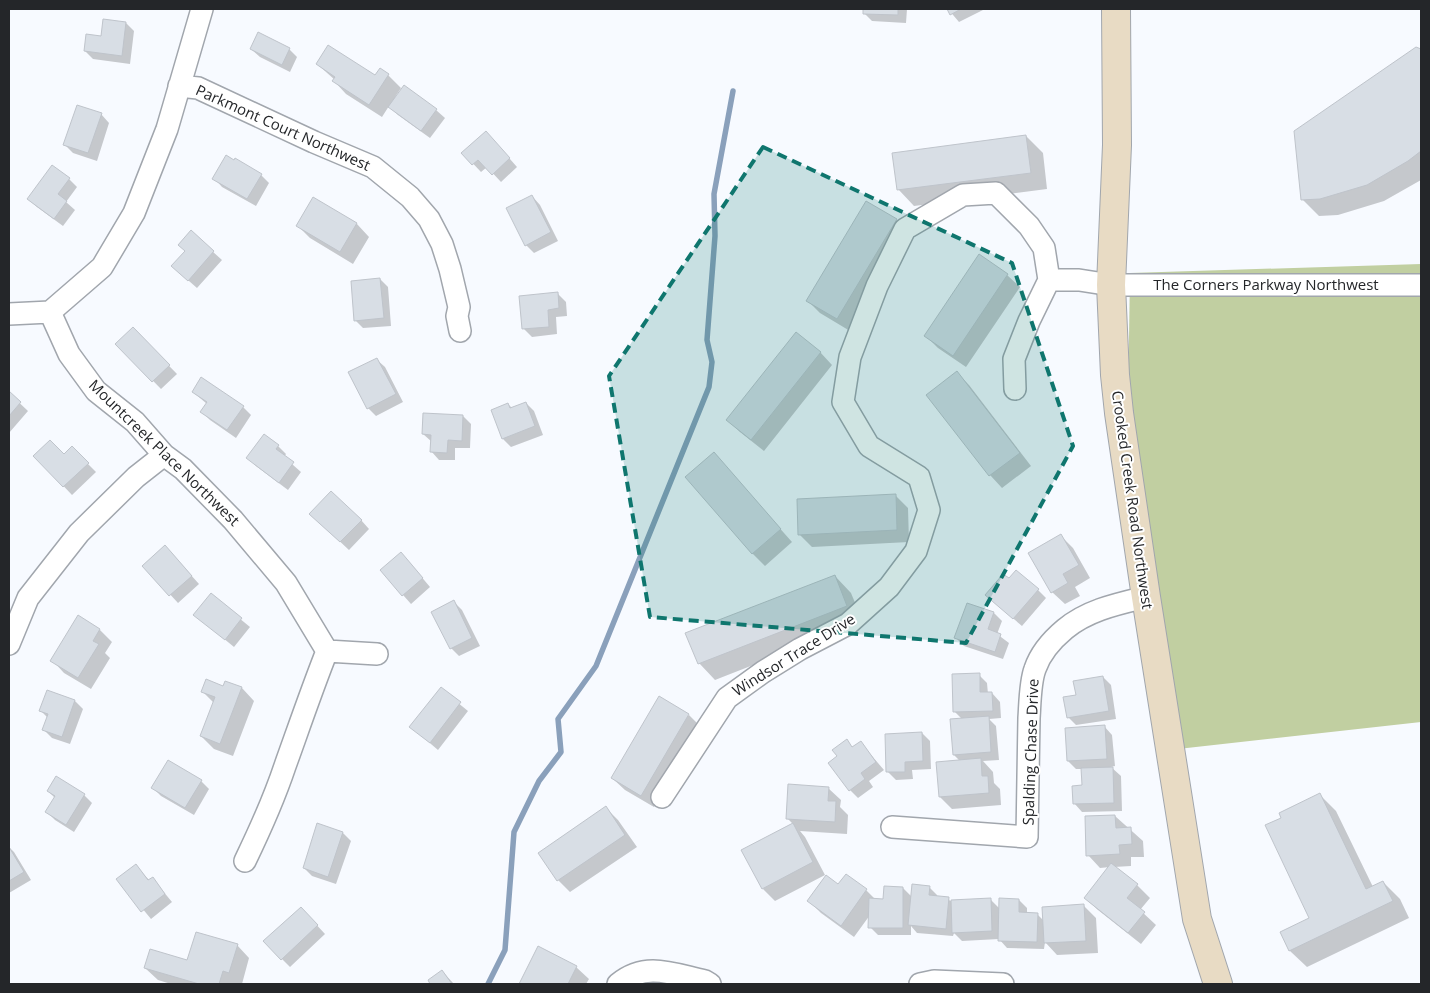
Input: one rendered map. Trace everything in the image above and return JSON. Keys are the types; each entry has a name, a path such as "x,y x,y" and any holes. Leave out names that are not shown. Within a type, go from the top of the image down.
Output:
{"street":[{"path":"9,314 50,312 102,267 134,214 167,129 202,9"},
{"name":"Crooked Creek Road Northwest","path":"1116,9 1117,145 1111,285 1115,375 1146,597 1198,919 1218,984"},
{"name":"Parkmont Court Northwest","path":"179,86 198,88 373,167 410,197 429,219 442,244 459,307 457,316 460,331"},
{"name":"Windsor Trace Drive","path":"662,797 727,698 762,672 800,649 848,624 890,587 916,551 929,510 919,477 869,446 843,402 850,357 877,286 905,230 964,195 996,193 1029,226 1044,248 1049,280"},
{"path":"1015,389 1014,359 1028,321 1049,280"},
{"name":"The Corners Parkway Northwest","path":"1049,280 1079,280 1111,285 1421,285"},
{"name":"Mountcreek Place Northwest","path":"50,312 69,354 96,391 135,422 164,455 183,469 233,520 286,583 327,651"},
{"path":"9,644 28,598 79,533 136,477 164,455"},
{"name":"Spalding Chase Drive","path":"892,827 1027,837 1028,740 1034,669 1047,648 1065,630 1081,618 1105,607 1146,597"},
{"path":"245,861 285,767 308,698 327,651 378,654"},
{"path":"618,984 629,975 655,970 705,981 710,984"},
{"path":"920,984 934,982 1003,984"}],"highlighted area":[{"path":"763,147 1012,263 1073,446 966,643 650,617 609,376"}],"green space":[{"path":"1421,264 1421,722 1178,749 1127,465 1130,273"}],"building":[{"path":"863,9 898,9 898,15 863,14"},
{"path":"947,9 961,9 950,15"},
{"path":"103,19 126,22 122,56 84,51 86,34 101,36"},
{"path":"258,32 290,48 282,65 250,49"},
{"path":"328,45 375,75 380,68 389,74 369,105 332,81 335,77 316,64"},
{"path":"1416,47 1421,49 1421,151 1408,161 1367,185 1320,199 1301,200 1294,131"},
{"path":"404,85 437,109 421,131 388,107"},
{"path":"77,105 102,113 88,153 63,145"},
{"path":"486,131 510,158 492,175 478,160 472,165 461,153"},
{"path":"1026,135 1031,173 897,190 892,153"},
{"path":"226,155 234,160 235,158 262,174 247,199 212,179"},
{"path":"52,165 70,178 58,194 67,201 54,219 27,199"},
{"path":"532,195 551,232 525,246 506,208"},
{"path":"313,197 357,223 340,252 296,226"},
{"path":"866,201 897,219 837,319 806,301"},
{"path":"191,230 214,251 188,281 171,266 185,251 178,245"},
{"path":"979,254 1008,274 953,356 924,336"},
{"path":"380,278 384,318 354,321 351,281"},
{"path":"558,292 559,308 548,310 549,327 522,329 519,296"},
{"path":"133,327 170,365 152,382 115,344"},
{"path":"796,332 821,352 751,440 726,420"},
{"path":"377,358 396,394 367,409 348,372"},
{"path":"957,371 1020,453 989,476 926,395"},
{"path":"201,377 244,406 227,430 200,412 207,402 192,392"},
{"path":"9,391 21,402 9,416"},
{"path":"526,402 535,426 502,439 491,410 508,403 510,408"},
{"path":"423,413 463,415 462,441 448,440 447,453 430,452 431,435 422,434"},
{"path":"264,434 279,445 276,449 294,462 279,483 246,458"},
{"path":"50,440 64,454 72,446 89,463 63,487 33,456"},
{"path":"714,452 781,529 752,554 685,477"},
{"path":"331,491 362,520 340,542 309,514"},
{"path":"896,494 897,530 798,535 797,499"},
{"path":"1061,534 1079,565 1063,574 1068,583 1051,593 1028,553"},
{"path":"165,545 192,576 169,596 142,566"},
{"path":"401,552 423,578 402,596 380,570"},
{"path":"1016,570 1039,589 1013,619 985,595 1003,574 1009,578"},
{"path":"835,575 847,606 698,664 685,633"},
{"path":"211,593 242,618 225,640 193,615"},
{"path":"454,600 472,638 450,649 431,612"},
{"path":"967,603 994,612 988,629 1001,634 995,652 954,638"},
{"path":"78,615 100,629 93,641 99,644 78,678 50,661"},
{"path":"980,673 980,692 992,692 993,711 953,712 952,674"},
{"path":"1103,676 1109,711 1067,718 1063,697 1076,695 1073,681"},
{"path":"206,679 223,686 225,681 242,687 220,744 200,736 215,697 201,692"},
{"path":"441,687 461,702 430,743 409,727"},
{"path":"47,690 75,700 62,737 42,730 48,714 39,711"},
{"path":"659,696 689,714 641,796 611,778"},
{"path":"989,716 991,752 953,755 950,719"},
{"path":"1105,725 1107,759 1067,761 1065,728"},
{"path":"922,732 923,761 905,762 905,772 886,772 885,734"},
{"path":"847,739 852,747 861,741 876,762 861,773 865,779 849,791 828,763 837,756 832,750"},
{"path":"981,758 982,776 988,776 989,793 939,797 936,762"},
{"path":"168,760 202,780 185,808 151,788"},
{"path":"1113,767 1114,803 1073,804 1072,786 1082,785 1081,768"},
{"path":"56,776 85,794 66,825 45,812 55,796 47,791"},
{"path":"788,784 829,787 828,801 836,801 835,822 786,819"},
{"path":"1320,793 1366,889 1383,881 1393,901 1289,951 1280,932 1309,918 1265,825 1281,818 1279,813"},
{"path":"606,806 625,835 557,881 538,853"},
{"path":"1115,815 1116,828 1131,827 1132,844 1119,845 1120,854 1086,856 1085,816"},
{"path":"317,823 343,832 328,877 303,868"},
{"path":"793,823 813,862 762,889 741,850"},
{"path":"9,847 24,872 9,881"},
{"path":"1111,863 1138,884 1127,898 1145,912 1128,933 1084,898"},
{"path":"136,864 148,880 153,877 165,894 141,912 116,879"},
{"path":"846,874 867,889 841,926 807,901 826,875 838,884"},
{"path":"912,884 930,886 929,895 949,897 946,929 908,925"},
{"path":"884,886 903,887 903,928 868,928 869,898 883,899"},
{"path":"991,898 992,931 952,933 951,900"},
{"path":"999,898 1019,899 1019,912 1038,913 1037,942 998,941"},
{"path":"1084,904 1086,941 1044,943 1042,907"},
{"path":"301,907 318,925 281,960 263,941"},
{"path":"196,932 238,944 229,973 223,971 219,984 199,984 144,968 150,949 187,960"},
{"path":"538,946 577,966 568,984 519,984"},
{"path":"442,970 452,984 430,984 428,980"}],"waterway":[{"path":"488,984 505,950 514,832 539,781 561,752 558,719 596,666 709,387 712,362 707,340 715,236 714,194 733,91"}]}
